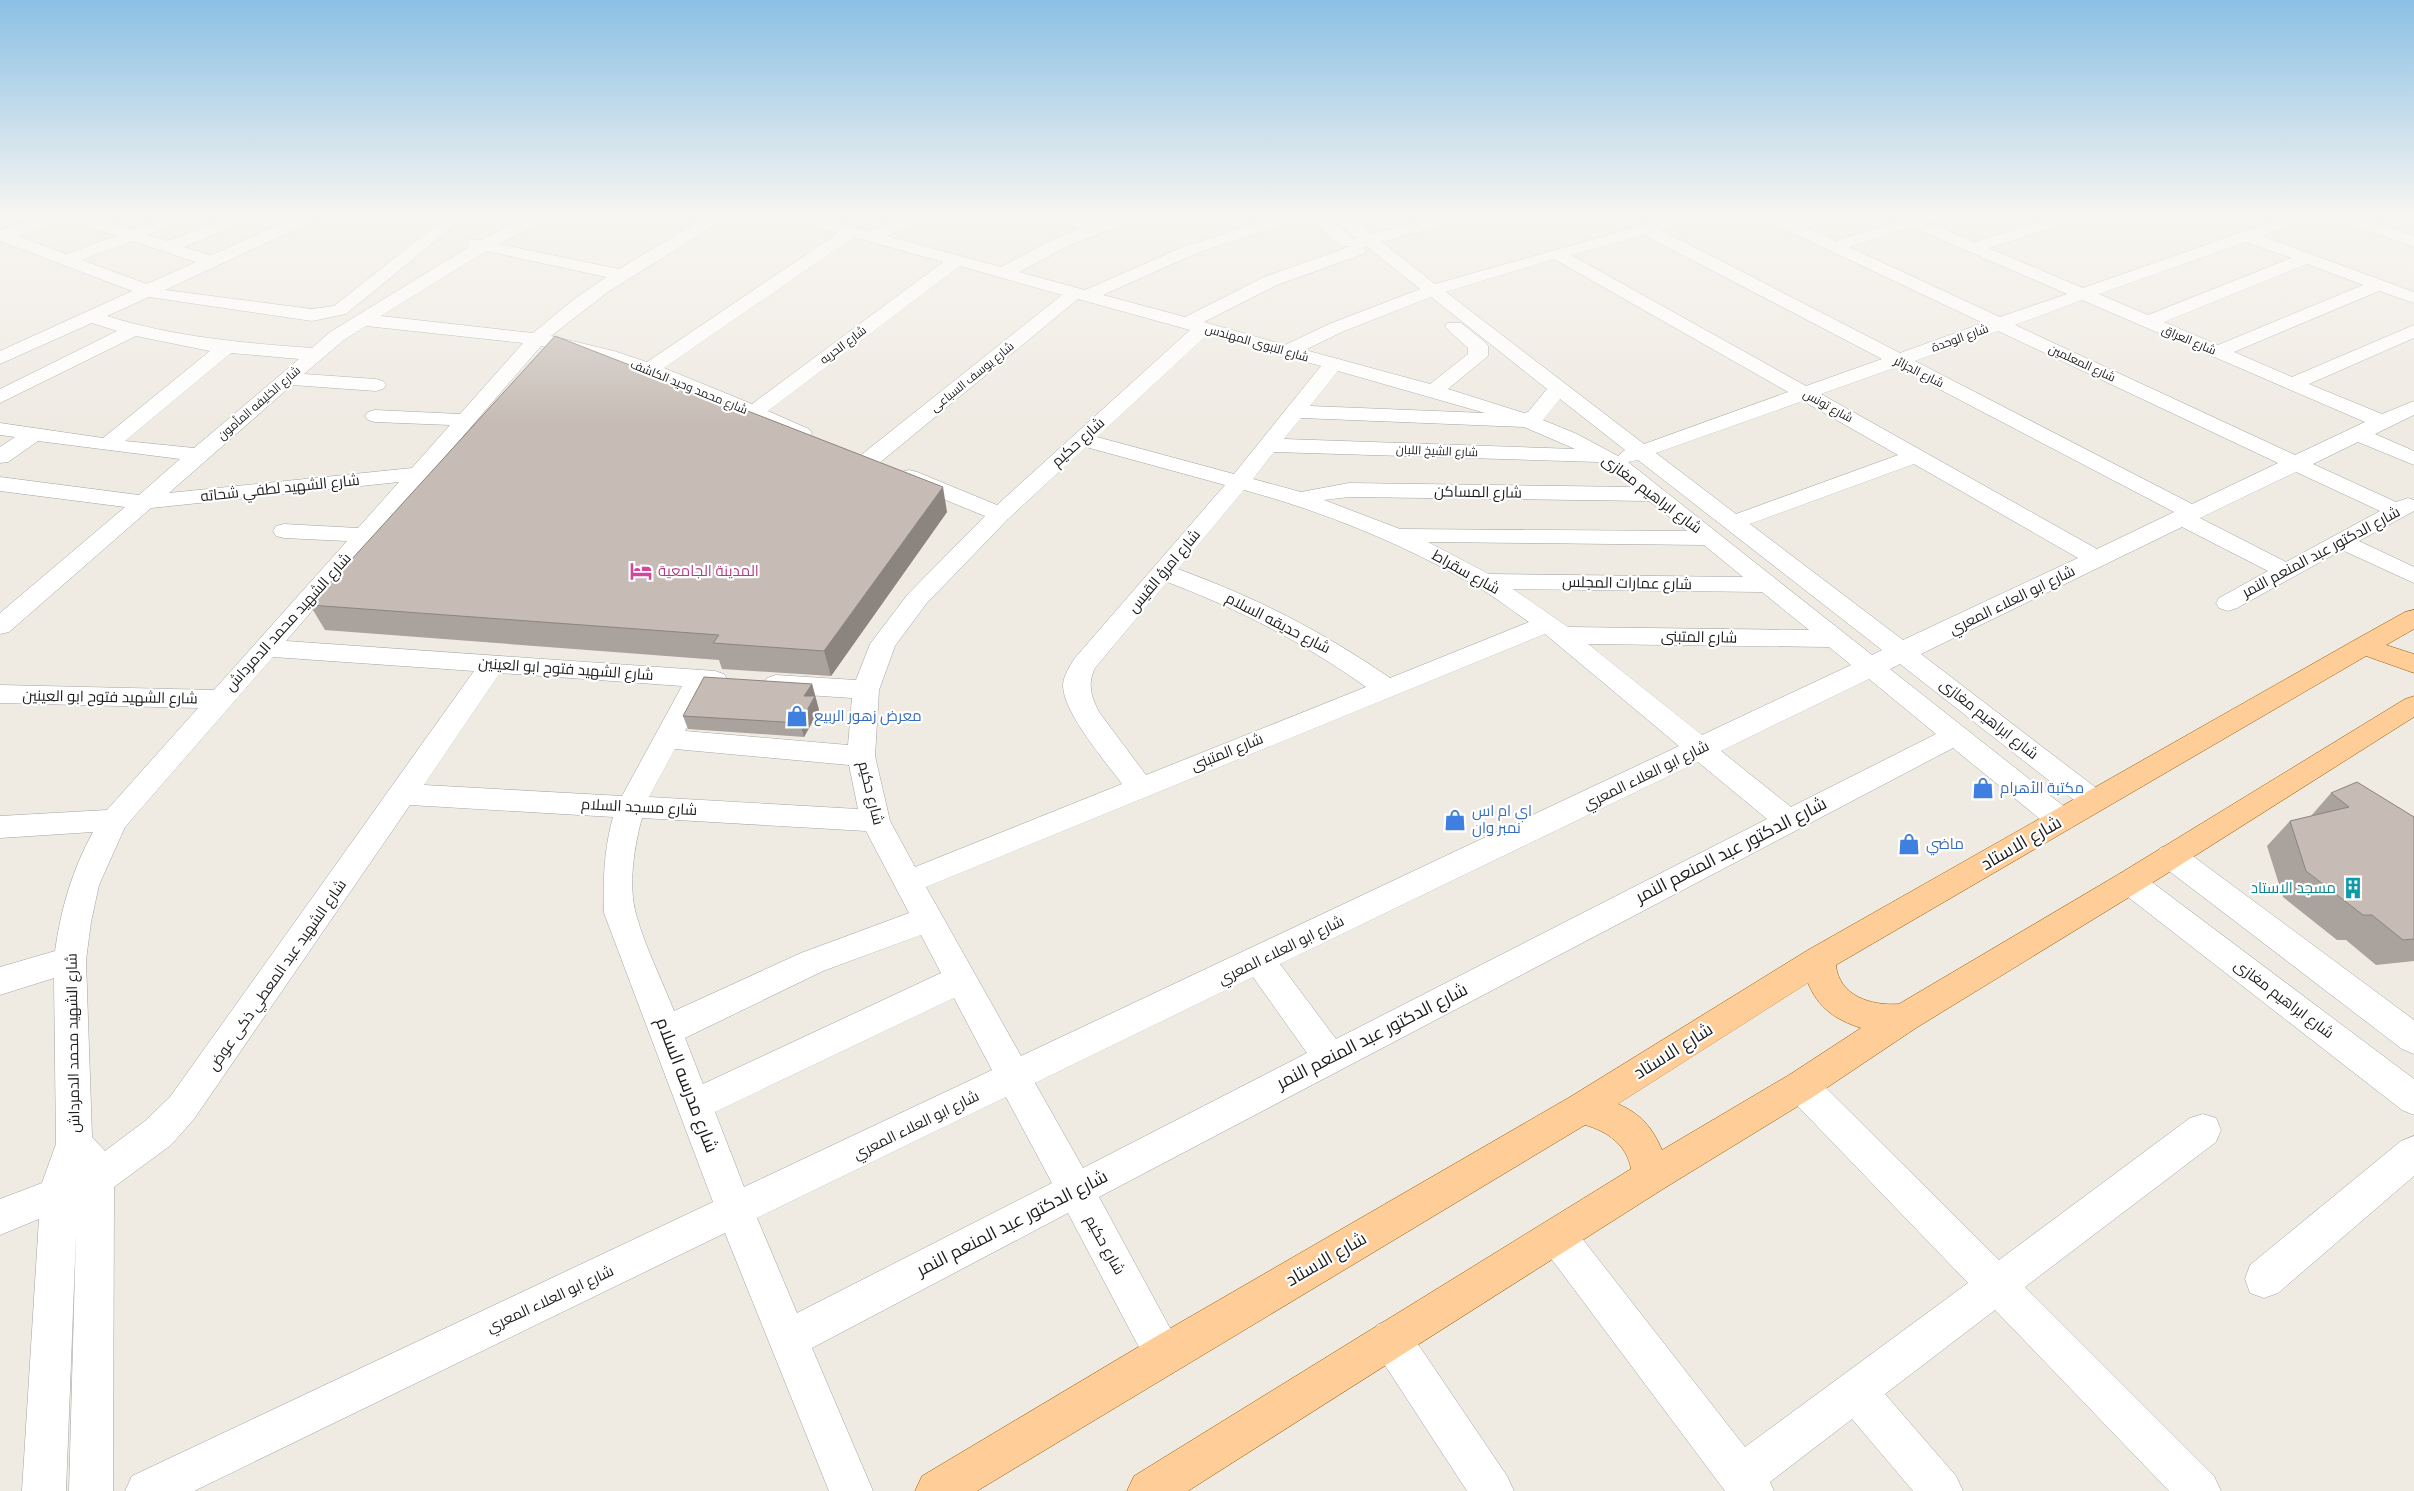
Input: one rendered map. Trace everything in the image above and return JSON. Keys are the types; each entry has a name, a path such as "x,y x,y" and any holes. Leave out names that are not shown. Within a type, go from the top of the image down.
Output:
{"main road":[{"name":"شارع الاستاد","path":"937,1491 1164,1354 1582,1108 1819,959 2414,618"},
{"path":"2362,647 2394,655 2414,664"},
{"path":"1149,1491 1650,1177 1801,1086 1904,1018 2130,882 2414,705"},
{"path":"1819,959 1819,972 1825,987 1836,1000 1852,1011 1870,1018 1888,1020 1904,1018"},
{"path":"1582,1108 1602,1113 1618,1121 1632,1132 1642,1146 1649,1161 1650,1177"}],"street":[{"path":"133,285 148,290 196,300 312,315 340,310 371,285"},
{"path":"0,358 160,285"},
{"name":"شارع الخليفه المأمون","path":"0,626 141,502 199,455 337,336 420,285"},
{"name":"شارع الشهيد محمد الدمرداش","path":"44,1491 60,1194 63,1171 74,1146 70,960 75,922 84,885 100,847 115,820 536,339 553,324 609,285"},
{"path":"648,370 773,285"},
{"name":"شارع الحريه","path":"753,413 924,285"},
{"name":"شارع النبوى المهندس","path":"1044,285 1433,391"},
{"name":"شارع يوسف السباعى","path":"1000,514 860,457 1081,295 1105,285"},
{"name":"شارع حكيم","path":"1164,1354 875,821 861,756 866,690 883,644 917,599 1000,514 1082,439 1196,326 1220,305 1263,285"},
{"name":"شارع ابراهيم مغازى","path":"1413,285 1643,451 2094,801"},
{"path":"1287,351 1323,332 1424,293 1453,285"},
{"name":"شارع تونس","path":"1611,285 2098,559"},
{"name":"شارع الجزائر","path":"1754,285 2188,516 2286,571"},
{"name":"شارع المعلمين","path":"1917,285 2297,464 2406,507"},
{"name":"شارع العراق","path":"2061,285 2292,384 2370,428 2414,459"},
{"name":"شارع الوحدة","path":"1609,459 1643,451 2110,285"},
{"path":"2147,322 2241,285"},
{"path":"2217,352 2378,285 2414,298"},
{"name":"شارع ابراهيم مغازى","path":"1424,293 1473,342 1480,352 1478,356 1433,391"},
{"path":"89,316 134,330 180,341 226,348 316,354"},
{"name":"شارع محمد وحيد الكاشف","path":"362,320 536,339 579,348 648,370 824,442"},
{"path":"0,397 134,330"},
{"path":"2292,384 2414,330"},
{"path":"107,445 226,348"},
{"name":"شارع امرؤ القيس","path":"1140,787 1086,714 1076,688 1078,676 1084,664 1240,481 1333,364"},
{"path":"0,365 45,375"},
{"path":"288,379 376,385"},
{"path":"1295,412 1528,420 1535,416 1558,388"},
{"name":"شارع ابراهيم مغازى","path":"1433,391 1528,420 1609,459 1956,734 2061,820"},
{"name":"شارع ابو العلاء المعري","path":"147,1491 735,1212 2414,407"},
{"path":"375,416 466,420"},
{"path":"0,429 107,445 199,455"},
{"path":"0,457 34,434"},
{"name":"شارع سقراط","path":"1082,439 1301,499 1396,535 1485,581 1554,629 1789,821"},
{"name":"شارع الشيخ اللبان","path":"1269,445 1609,459"},
{"path":"1735,522 1916,456"},
{"name":"شارع الشهيد لطفي شحاته","path":"0,484 141,502 418,474"},
{"name":"شارع المساكن","path":"1301,499 1318,494 1349,490 1655,494"},
{"name":"شارع الدكتور عبد المنعم النمر","path":"2228,603 2406,507"},
{"path":"284,532 365,535"},
{"path":"1396,535 1709,538"},
{"path":"2341,541 2414,576"},
{"name":"شارع حديقه السلام","path":"1162,572 1218,593 1276,619 1332,651 1386,688"},
{"name":"شارع عمارات المجلس","path":"1485,581 1769,585"},
{"name":"شارع المتبنى","path":"908,882 1386,688 1554,629 1837,639"},
{"name":"شارع الشهيد فتوح ابو العينين","path":"265,648 866,690"},
{"name":"شارع الشهيد عبد المعطي ذكى عوض","path":"0,1217 96,1179 158,1133 182,1108 493,664"},
{"name":"شارع مدرسه السلام","path":"699,679 630,807 620,845 618,879 620,913 735,1212 851,1491"},
{"name":"شارع الشهيد فتوح ابو العينين","path":"0,694 219,699"},
{"name":"شارع الدكتور عبد المنعم النمر","path":"788,1339 1956,734"},
{"path":"667,739 861,756"},
{"name":"شارع مسجد السلام","path":"402,794 875,821"},
{"path":"0,827 115,820"},
{"path":"2171,856 2414,1039"},
{"name":"شارع ابراهيم مغازى","path":"2130,882 2414,1099"},
{"path":"666,1031 812,962 928,919"},
{"path":"0,981 70,960"},
{"path":"1260,960 1330,1058"},
{"path":"694,1105 961,979"},
{"path":"1801,1086 2199,1491"},
{"path":"1558,1236 1747,1484 1855,1391 2203,1130"},
{"name":"شارع الشهيد محمد الدمرداش","path":"74,1146 92,1158 96,1179 91,1491"},
{"path":"2264,1279 2414,1153"},
{"path":"1392,1339 1492,1491"},
{"path":"1855,1391 1941,1491"}],"building":[{"name":"المدينة الجامعية","path":"555,336 943,487 824,651 713,643 719,635 310,605"},
{"path":"704,677 812,684 804,696 815,696 800,723 683,716"},
{"name":"مسجد الاستاد","path":"2357,782 2414,817 2414,939 2403,940 2372,915 2363,915 2306,871 2290,821 2349,807 2331,793"}],"place":[{"name":"المدينة الجامعية","path":"641,571"},
{"name":"معرض زهور الربيع","path":"797,716"},
{"name":"مكتبة الأهرام","path":"1983,788"},
{"name":"اي ام اس نمبر وان","path":"1455,820"},
{"name":"ماضي","path":"1909,844"},
{"name":"مسجد الاستاد","path":"2353,888"}]}
